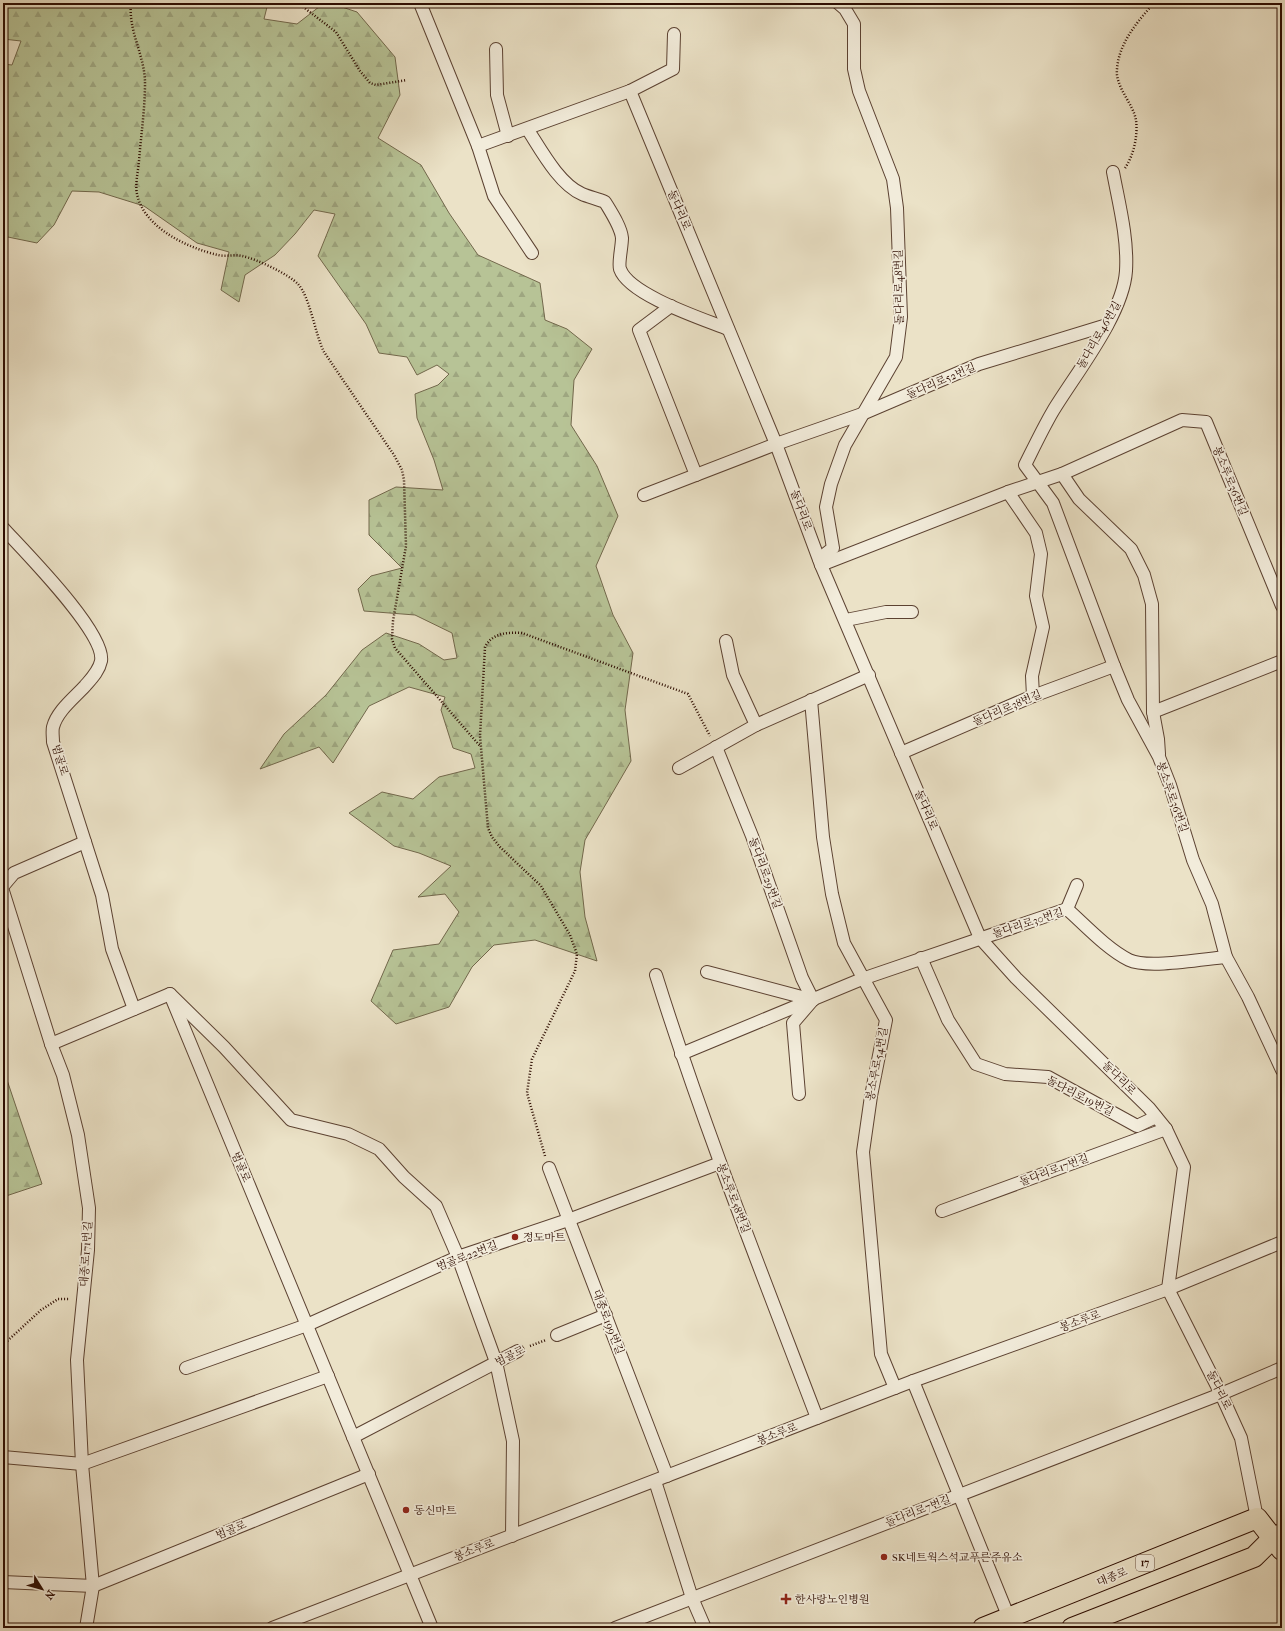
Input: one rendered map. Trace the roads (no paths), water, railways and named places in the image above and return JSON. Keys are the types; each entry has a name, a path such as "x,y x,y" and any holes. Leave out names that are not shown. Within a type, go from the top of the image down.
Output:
{"main road":[{"path":"1072,1628 1254,1557 1279,1540 1257,1518"},
{"name":"대종로","path":"983,1628 1257,1518"}],"street":[{"path":"420,3 478,146 494,196 532,252"},
{"name":"돌다리로48번길","path":"820,562 833,548 826,507 831,484 845,445 896,356 901,317 897,208 893,179 859,91 854,69 854,24 845,9 838,3"},
{"path":"478,146 528,130 630,91 673,69 674,34"},
{"path":"496,49 497,95 508,136"},
{"name":"돌다리로","path":"630,91 776,444 820,562 846,620 980,938 1016,978 1114,1072 1156,1117 1166,1129 1184,1167 1168,1289 1221,1394 1240,1438 1257,1518"},
{"path":"528,130 553,168 564,180 580,194 606,202 622,236 622,250 619,267 623,276 635,286 671,306 728,329"},
{"name":"돌다리로46번길","path":"1037,482 1025,465 1052,413 1107,325 1120,300 1126,272 1124,230 1114,178"},
{"path":"671,306 639,330 696,475"},
{"name":"돌다리로52번길","path":"776,444 862,414 979,364 1107,325"},
{"name":"봉소루로36번길","path":"1062,474 1182,420 1206,422 1282,606"},
{"path":"644,495 776,444"},
{"path":"820,562 1008,492 1062,474 1079,499 1131,549 1144,575 1152,604 1153,712 1158,739 1159,757"},
{"name":"봉소루로36번길","path":"1037,482 1053,503 1128,700 1159,757 1170,785 1192,860 1212,904 1226,957 1248,998 1282,1070"},
{"path":"1008,492 1036,533 1041,554 1036,596 1044,627 1032,676 1033,696"},
{"name":"범골로","path":"5,533 68,600 94,636 102,660 97,672 59,714 53,727 53,742 102,895 112,949 134,1009"},
{"path":"846,620 886,612 912,612"},
{"path":"726,641 733,675 756,725"},
{"path":"1153,712 1282,661"},
{"name":"돌다리로38번길","path":"901,753 1033,696 1114,666"},
{"path":"679,768 756,725 869,675"},
{"name":"봉소루로54번길","path":"811,700 823,837 832,894 844,943 862,979 886,1020 871,1096 863,1152 881,1354 895,1388"},
{"name":"돌다리로29번길","path":"716,748 752,836 802,978 813,1000"},
{"path":"3,886 14,873 86,842"},
{"path":"1067,909 1077,885"},
{"name":"대종로171번길","path":"3,891 51,1044 63,1075 78,1135 89,1208 88,1250 77,1360 82,1464 93,1586 86,1628"},
{"name":"돌다리로30번길","path":"980,938 1067,909 1129,960 1145,964 1226,957"},
{"path":"681,1054 862,979 980,938"},
{"name":"돌다리로19번길","path":"921,958 948,1020 976,1064 1005,1074 1048,1077 1137,1126 1156,1117"},
{"path":"707,972 813,1000"},
{"name":"봉소루로58번길","path":"656,975 681,1054 720,1163 817,1418"},
{"path":"51,1044 170,994 224,1047 291,1120 348,1134 379,1149 404,1177 436,1206 458,1257 496,1362 513,1441 512,1536"},
{"name":"범골로","path":"170,994 432,1628"},
{"path":"799,1094 793,1023 813,1000"},
{"name":"돌다리로17번길","path":"942,1211 1166,1129"},
{"name":"범골로22번길","path":"186,1368 307,1325 458,1257 568,1220 720,1163"},
{"name":"대종로199번길","path":"549,1168 667,1476"},
{"name":"봉소루로","path":"272,1628 913,1381 1168,1289 1282,1242"},
{"path":"557,1335 606,1315"},
{"name":"범골로","path":"353,1437 518,1351"},
{"name":"돌다리로7번길","path":"615,1628 1221,1394 1282,1368"},
{"path":"3,1457 82,1464 328,1376"},
{"path":"913,1381 1010,1618"},
{"name":"범골로","path":"93,1586 369,1474"},
{"path":"655,1481 692,1598 705,1628"},
{"path":"3,1582 93,1586"}],"place":[{"name":"정도마트","path":"515,1237"},
{"name":"동신마트","path":"406,1510"},
{"name":"SK네트웍스석교푸른주유소","path":"884,1557"},
{"name":"한사랑노인병원","path":"786,1599"}]}
